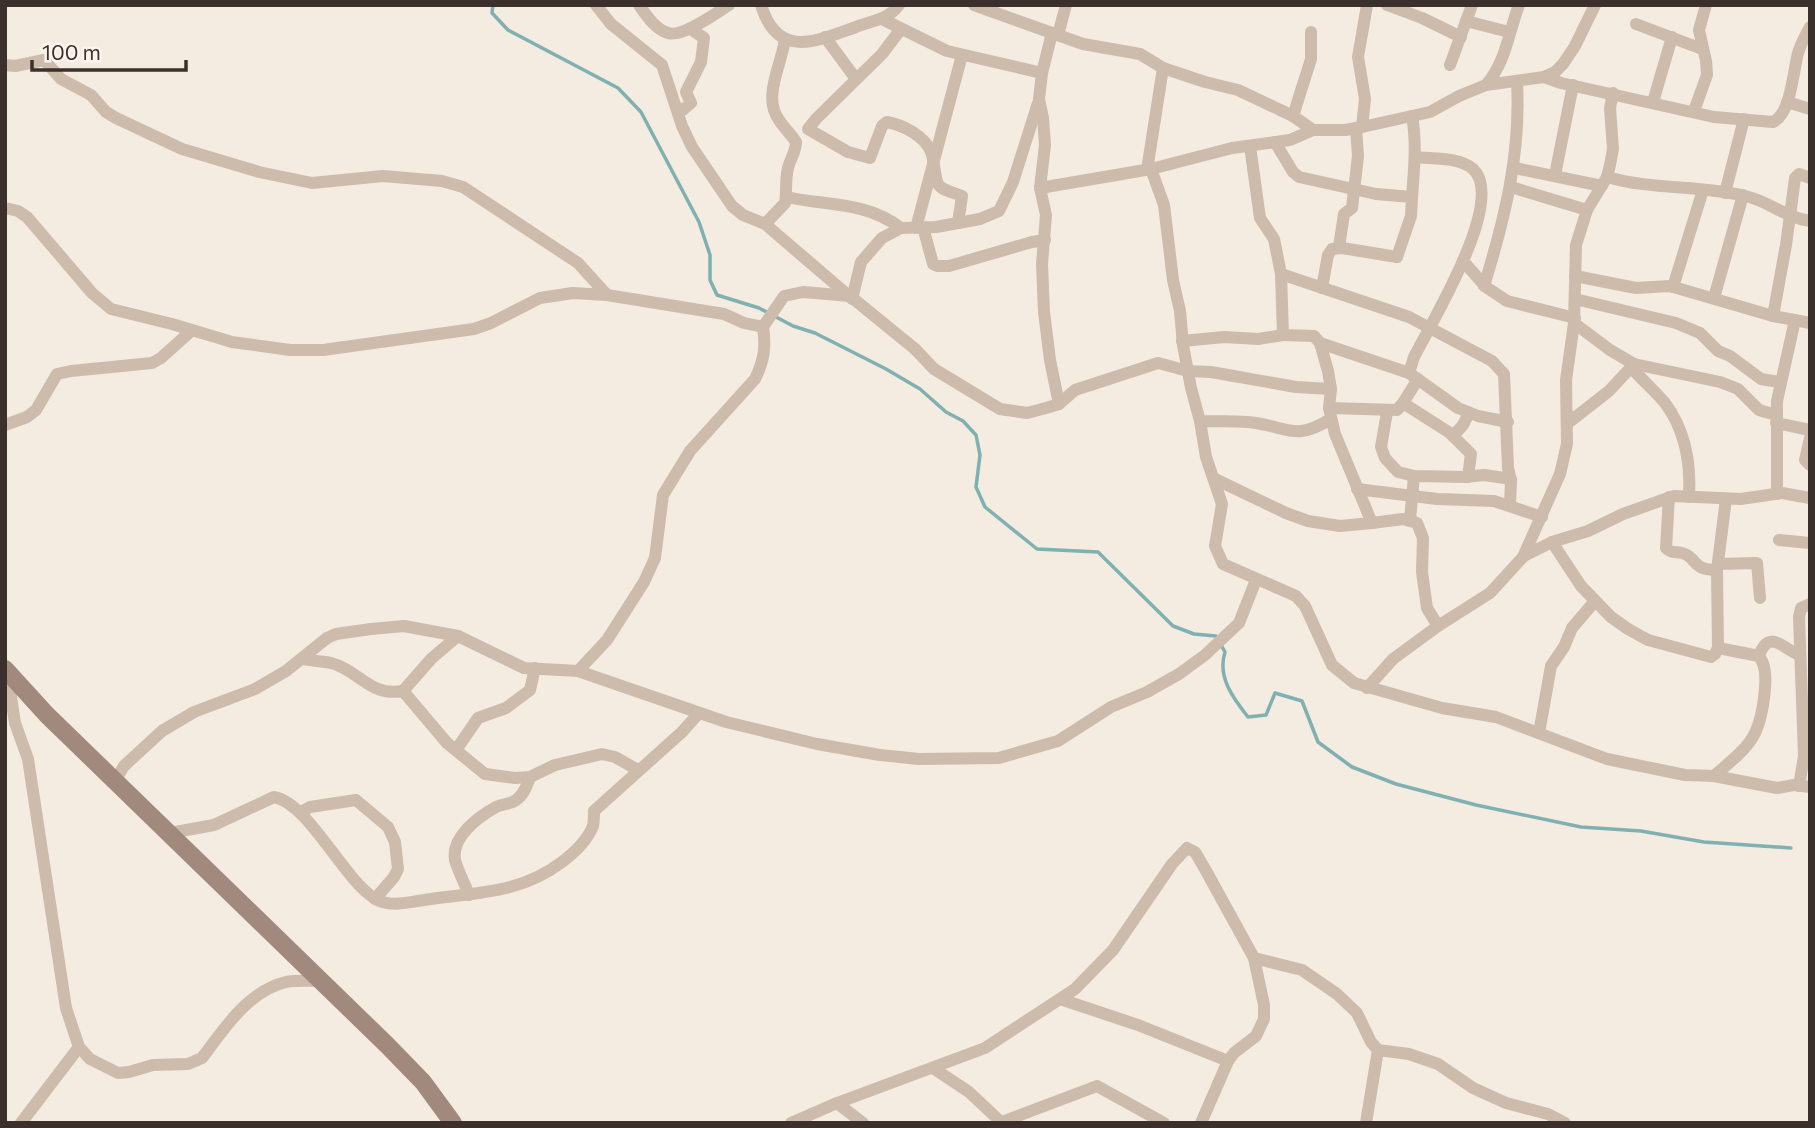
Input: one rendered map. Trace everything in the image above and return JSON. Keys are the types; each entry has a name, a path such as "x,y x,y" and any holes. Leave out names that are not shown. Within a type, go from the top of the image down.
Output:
{"street":[{"path":"596,5 611,24 662,65 692,147 732,206 743,215 765,224 915,349 934,369 1000,409 1027,413 1059,404 1075,390 1152,363 1296,387 1331,389"},
{"path":"639,5 654,24 668,34 691,29 729,5"},
{"path":"761,5 770,26 794,43 806,43 870,21 884,20 934,46 1042,73"},
{"path":"884,20 899,5"},
{"path":"851,298 861,262 882,238 901,228 958,223 980,219 999,211 1026,146 1039,99 1042,73 1066,5"},
{"path":"1339,247 1345,214 1352,208 1359,156 1359,128 1365,99 1358,57 1367,5"},
{"path":"1387,5 1461,37"},
{"path":"1450,65 1472,5"},
{"path":"1486,85 1505,53 1519,5"},
{"path":"1041,188 1290,140 1313,130 1359,128 1430,112 1486,85 1544,77 1563,64 1595,5"},
{"path":"1694,111 1707,75 1699,30 1706,5"},
{"path":"981,6 1083,44 1131,52 1163,68 1238,90 1293,116 1313,130"},
{"path":"1466,21 1509,32"},
{"path":"1636,24 1702,49"},
{"path":"1544,77 1714,117 1773,122 1779,119 1787,102 1804,55 1810,27"},
{"path":"679,113 691,103 686,92 701,62 704,38 691,29"},
{"path":"808,129 882,54 901,29"},
{"path":"1293,116 1311,59 1311,32"},
{"path":"825,37 856,79"},
{"path":"1653,102 1672,37"},
{"path":"765,224 785,203 786,174 796,150 796,142 777,118 772,105 772,94 785,39"},
{"path":"962,55 920,228 933,264 937,267 949,266 1045,240"},
{"path":"5,65 15,66 44,60 61,79 91,95 106,112 116,118 182,149 260,172 312,183 383,176 442,181 463,187 578,263 607,295"},
{"path":"1163,68 1149,169 1164,205 1173,280 1181,311 1182,341 1206,457 1222,504 1215,547 1223,564 1296,596 1305,606 1332,665 1346,679 1367,688 1442,708 1496,717 1607,759 1685,775 1714,776 1777,788 1804,786 1806,700 1805,672 1800,655 1800,612 1804,606 1810,604"},
{"path":"1484,286 1502,229 1515,168 1519,113 1517,82"},
{"path":"1555,175 1573,85"},
{"path":"1367,688 1394,659 1438,626 1482,600 1523,557 1542,517 1563,466 1568,423 1566,380 1575,321 1576,245 1587,210 1604,182 1613,149 1613,93"},
{"path":"1039,99 1045,145 1041,188 1046,215 1042,264 1044,312 1059,404"},
{"path":"1787,102 1810,109"},
{"path":"1322,288 1330,251 1339,247 1396,258 1410,216 1416,157 1412,116"},
{"path":"777,118 808,129 848,152 870,158 882,126 887,122 898,124 926,143 941,188 962,196 958,223"},
{"path":"1726,193 1744,119"},
{"path":"1276,142 1293,172 1299,177 1376,194 1412,197"},
{"path":"1250,146 1260,218 1274,239 1281,274 1283,335"},
{"path":"1200,421 1259,424 1303,432 1314,429 1330,414 1387,412 1396,410 1404,403 1413,376 1414,357 1463,261 1477,224 1483,197 1479,176 1471,166 1416,157"},
{"path":"1515,168 1604,182 1743,195 1763,201 1789,217 1810,221"},
{"path":"1773,316 1797,175 1810,178"},
{"path":"1510,187 1587,210"},
{"path":"1673,287 1703,190"},
{"path":"1714,298 1743,195"},
{"path":"786,197 857,206 901,228"},
{"path":"5,208 18,211 27,217 92,293 111,309 255,346 323,350 474,330 540,298 573,293 607,295 724,314 744,323 763,327"},
{"path":"1463,261 1484,286 1511,303 1575,321 1632,366 1665,403 1686,444 1690,477 1689,497"},
{"path":"1281,274 1397,312 1492,360 1503,372 1508,422 1510,505"},
{"path":"1575,276 1636,288 1663,285 1773,316 1810,323"},
{"path":"578,671 607,640 644,582 655,558 663,495 690,451 755,379 762,366 766,348 763,327 780,300 789,293 803,292 851,298"},
{"path":"1575,299 1689,328 1704,336 1718,351 1730,356 1761,379 1779,382"},
{"path":"1777,494 1776,419 1779,382 1795,320"},
{"path":"5,425 27,417 36,410 57,374 152,363 191,331"},
{"path":"1182,341 1224,337 1258,339 1283,335 1314,336 1320,343 1331,389 1330,414 1372,523"},
{"path":"1320,343 1413,376 1450,403 1469,413 1508,422"},
{"path":"1632,366 1720,382 1738,389 1759,410 1776,419 1810,430"},
{"path":"1568,423 1609,391 1632,366"},
{"path":"1404,403 1453,436 1472,455 1468,477"},
{"path":"1387,412 1381,445 1383,453 1395,470 1414,476 1484,475 1511,479"},
{"path":"1453,436 1469,413"},
{"path":"1810,438 1805,460 1810,464"},
{"path":"1410,520 1414,476"},
{"path":"1215,479 1308,521 1339,526 1410,520 1417,523 1423,538 1423,585 1427,608 1438,626"},
{"path":"1357,489 1494,501 1542,517"},
{"path":"1523,557 1552,542 1588,531 1623,514 1669,497 1726,499 1758,498 1777,494 1810,498"},
{"path":"1669,497 1666,548 1672,553 1684,553 1701,569 1757,563 1760,597"},
{"path":"1552,542 1564,562 1611,617 1639,636 1709,657 1715,654 1718,648 1718,567 1726,499"},
{"path":"1779,540 1810,543"},
{"path":"115,780 124,766 162,731 194,712 255,689 286,671 327,638 336,634 404,626 458,636 524,668 578,671 699,713 766,732 880,755 919,759 999,758 1058,741 1111,707 1180,674 1239,623 1256,580"},
{"path":"1539,733 1550,666 1564,647 1572,628 1595,601"},
{"path":"302,659 338,666 381,692 403,691 432,658 458,636"},
{"path":"1714,776 1753,740 1760,726 1765,673 1759,656 1763,646 1771,642 1784,644 1800,655"},
{"path":"1718,648 1759,656"},
{"path":"456,750 478,718 506,708 530,690 535,668"},
{"path":"6,670 47,716 396,1054 423,1082 447,1121"},
{"path":"6,670 15,723 28,759 66,1008 79,1047 90,1059 118,1073 153,1065 188,1064 202,1058 239,1011 265,992 289,981 319,981"},
{"path":"403,691 447,743 485,775 530,777 555,765 601,754 615,757 638,771"},
{"path":"170,833 214,825 274,797 291,803 301,812 323,842 375,899 395,904 513,888 549,872 577,851 591,829 594,811 682,732 699,713"},
{"path":"469,895 455,859 455,846 460,837 479,819 495,808 516,800 526,789 530,777"},
{"path":"301,812 310,807 356,800 388,827 395,842 398,869 375,899"},
{"path":"791,1123 985,1048 1075,989 1113,950 1171,864 1187,848 1195,852 1200,860 1254,958 1264,1005 1264,1020 1256,1036 1228,1061 1201,1123"},
{"path":"1254,958 1302,970 1337,994 1357,1013 1371,1042 1378,1050 1409,1054 1438,1065 1473,1088 1506,1103 1548,1114 1565,1123"},
{"path":"1060,999 1138,1025 1228,1061"},
{"path":"21,1123 79,1047"},
{"path":"1366,1123 1378,1050"},
{"path":"933,1068 969,1093 1002,1123 1097,1086 1164,1123"},
{"path":"837,1103 863,1123"}],"waterway":[{"path":"493,5 492,13 508,30 618,88 641,112 699,222 710,255 710,280 717,295 759,308 886,369 920,389 946,412 963,421 976,435 980,455 976,487 985,507 1037,549 1098,552 1173,626 1194,634 1216,636 1225,652 1223,670 1228,687 1248,717 1266,715 1275,693 1302,701 1318,742 1352,767 1396,784 1476,805 1581,827 1641,831 1704,842 1791,848"}]}
